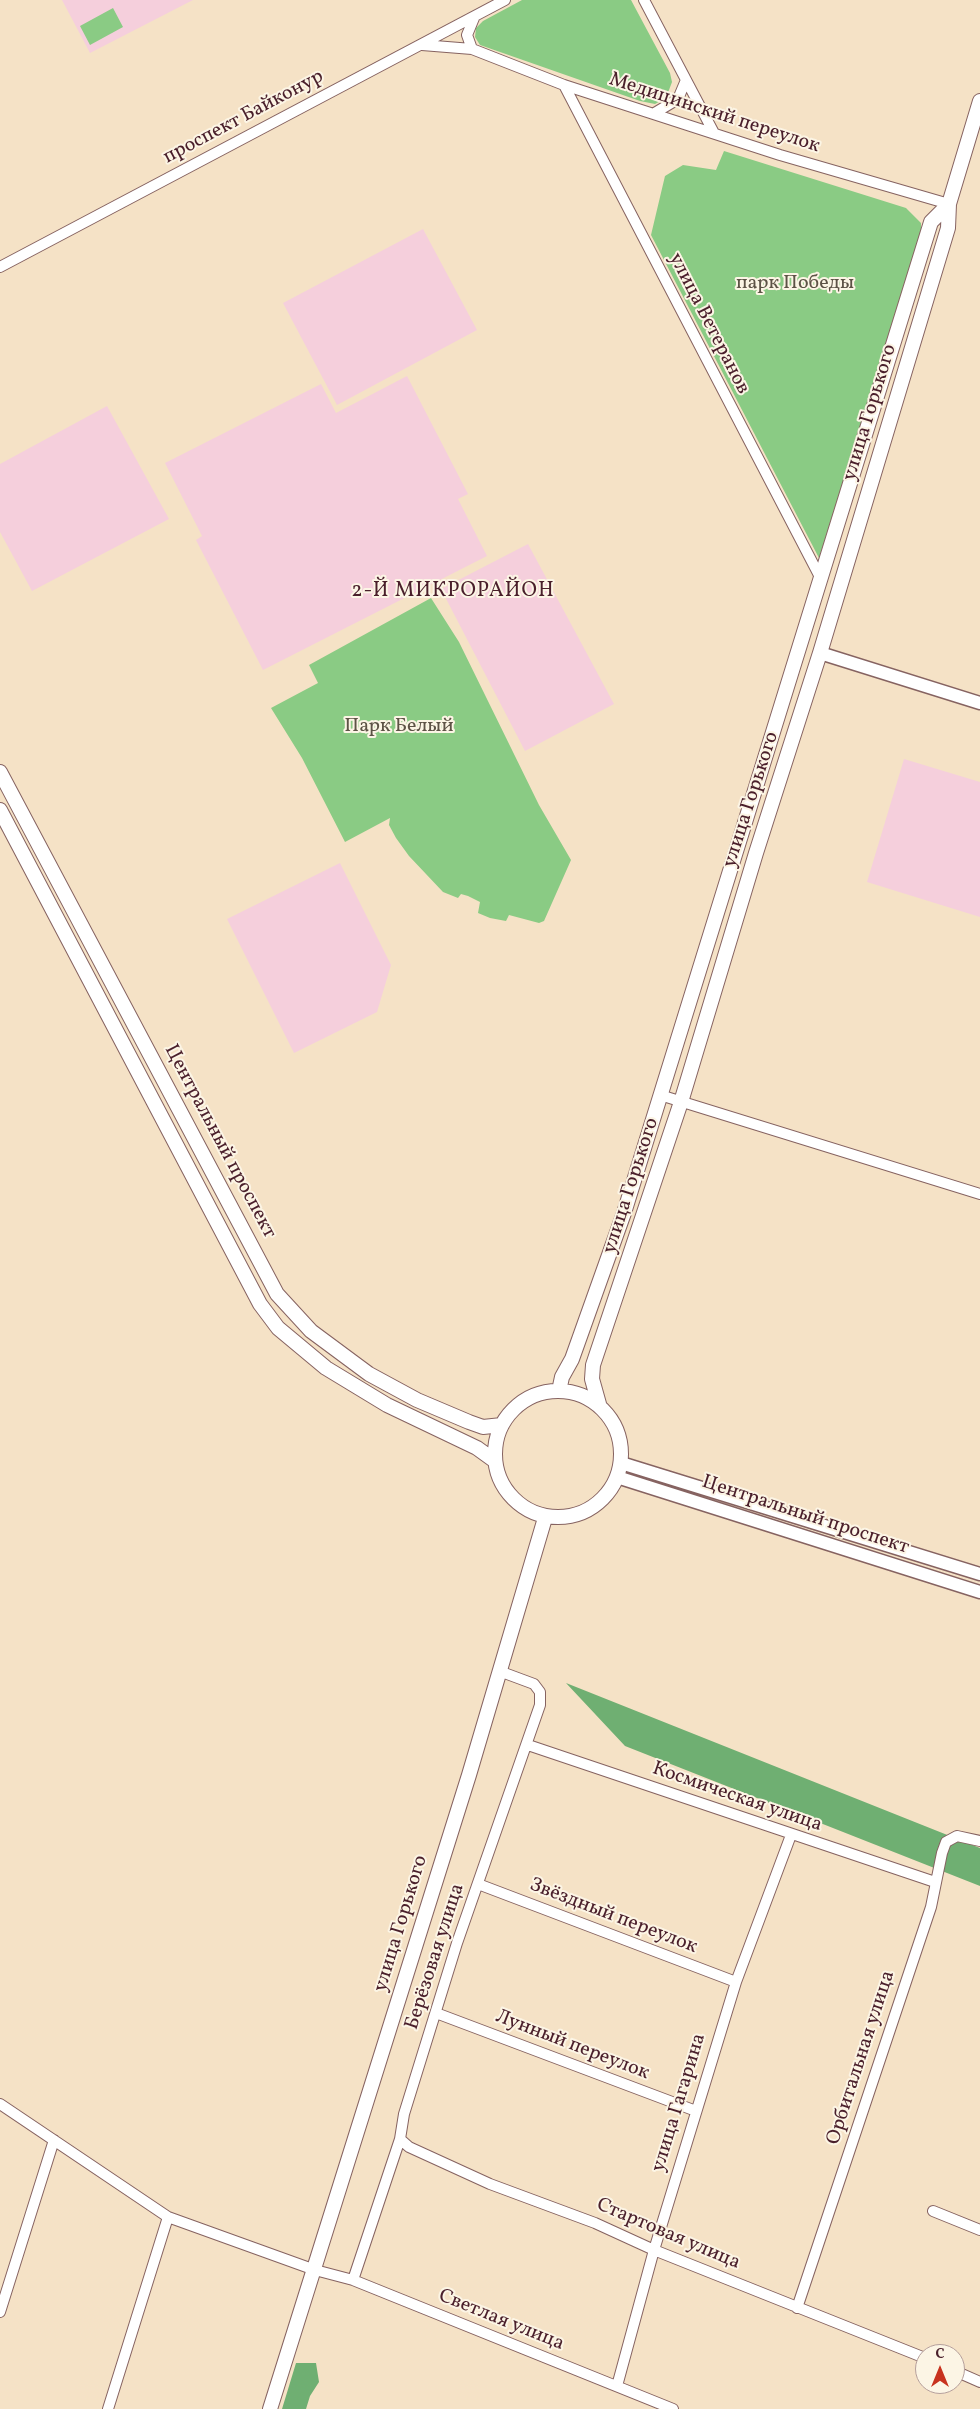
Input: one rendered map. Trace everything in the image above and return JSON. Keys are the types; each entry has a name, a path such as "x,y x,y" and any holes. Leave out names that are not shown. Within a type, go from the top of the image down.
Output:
{"main road":[{"name":"улица Горького","path":"599,1404 592,1380 594,1365 681,1102 756,853 820,652 948,228 949,204 980,102"},
{"name":"улица Горького","path":"558,1391 562,1377 572,1359 624,1213 931,222 949,204"},
{"path":"801,646 820,652"},
{"name":"Центральный проспект","path":"0,772 277,1294 311,1331 369,1374 417,1400 483,1427 502,1425"},
{"name":"Центральный проспект","path":"0,810 240,1270 260,1304 278,1328 298,1346 362,1390 387,1405 477,1448 495,1461"},
{"path":"79,960 96,951"},
{"path":"298,1346 311,1331"},
{"path":"558,1391 582,1396 599,1404 616,1429 621,1446 621,1463 617,1478 609,1492 598,1504 584,1512 568,1517 545,1518 522,1506 510,1495 503,1485 495,1461 496,1443 502,1425 511,1412 523,1402 536,1395 558,1391"},
{"name":"улица Горького","path":"270,2409 463,1793 545,1518"}],"street":[{"name":"проспект Байконур","path":"0,267 420,45 475,18 505,0"},
{"path":"644,0 714,133"},
{"path":"472,49 467,35 475,18"},
{"name":"Медицинский переулок","path":"420,45 472,49 564,85 714,133 949,204"},
{"path":"654,114 678,100 686,80"},
{"name":"улица Ветеранов","path":"564,85 821,579"},
{"path":"820,652 980,703"},
{"path":"660,1095 980,1194"},
{"name":"Центральный проспект","path":"621,1463 980,1574"},
{"name":"Центральный проспект","path":"617,1478 980,1592"},
{"name":"Берёзовая улица","path":"353,2280 400,2139 401,2126 436,2013 540,1705 540,1692 534,1684 499,1671"},
{"name":"Космическая улица","path":"528,1745 935,1882"},
{"name":"улица Гагарина","path":"617,2386 654,2250 736,1982 791,1835"},
{"name":"Орбитальная улица","path":"797,2308 931,1907 935,1882 946,1842 957,1836 975,1839"},
{"name":"Звёздный переулок","path":"478,1884 736,1982"},
{"name":"Лунный переулок","path":"436,2013 696,2111"},
{"name":"Светлая улица","path":"0,2104 168,2217 315,2270 353,2280 673,2409"},
{"name":"Стартовая улица","path":"400,2139 409,2147 490,2184 595,2223 654,2250 915,2354"},
{"path":"0,2312 54,2140"},
{"path":"933,2211 980,2230"},
{"path":"108,2409 168,2217"},
{"path":"965,2375 980,2382"}],"shaded area":[{"path":"62,0 193,0 90,53"},
{"path":"423,229 477,330 337,405 283,303"},
{"path":"407,376 468,494 458,499 487,556 263,670 196,540 202,536 165,463 321,384 336,413"},
{"path":"107,406 169,519 32,591 0,532 0,464"},
{"path":"528,544 614,704 525,751 441,589"},
{"path":"904,759 980,782 980,917 867,882"},
{"path":"340,863 391,965 377,1012 294,1053 227,919"}],"green space":[{"path":"522,0 631,0 670,73 672,82 666,98 655,104 640,101 480,45 475,37 476,28 483,21"},
{"path":"113,8 123,27 90,45 80,26"},
{"name":"парк Победы","path":"724,151 906,208 921,223 921,234 819,558 651,235 665,176 683,165 716,170"},
{"name":"Парк Белый","path":"431,598 459,642 539,805 571,860 544,921 539,923 509,915 506,921 490,918 478,913 480,902 461,894 458,898 443,892 409,856 396,838 389,825 390,818 345,842 302,758 271,708 318,683 309,665"},
{"path":"566,1683 980,1848 980,1886 625,1746"},
{"path":"296,2363 316,2363 319,2382 310,2396 306,2409 282,2409"}],"district":[{"name":"2-Й МИКРОРАЙОН","path":"453,592"}]}
